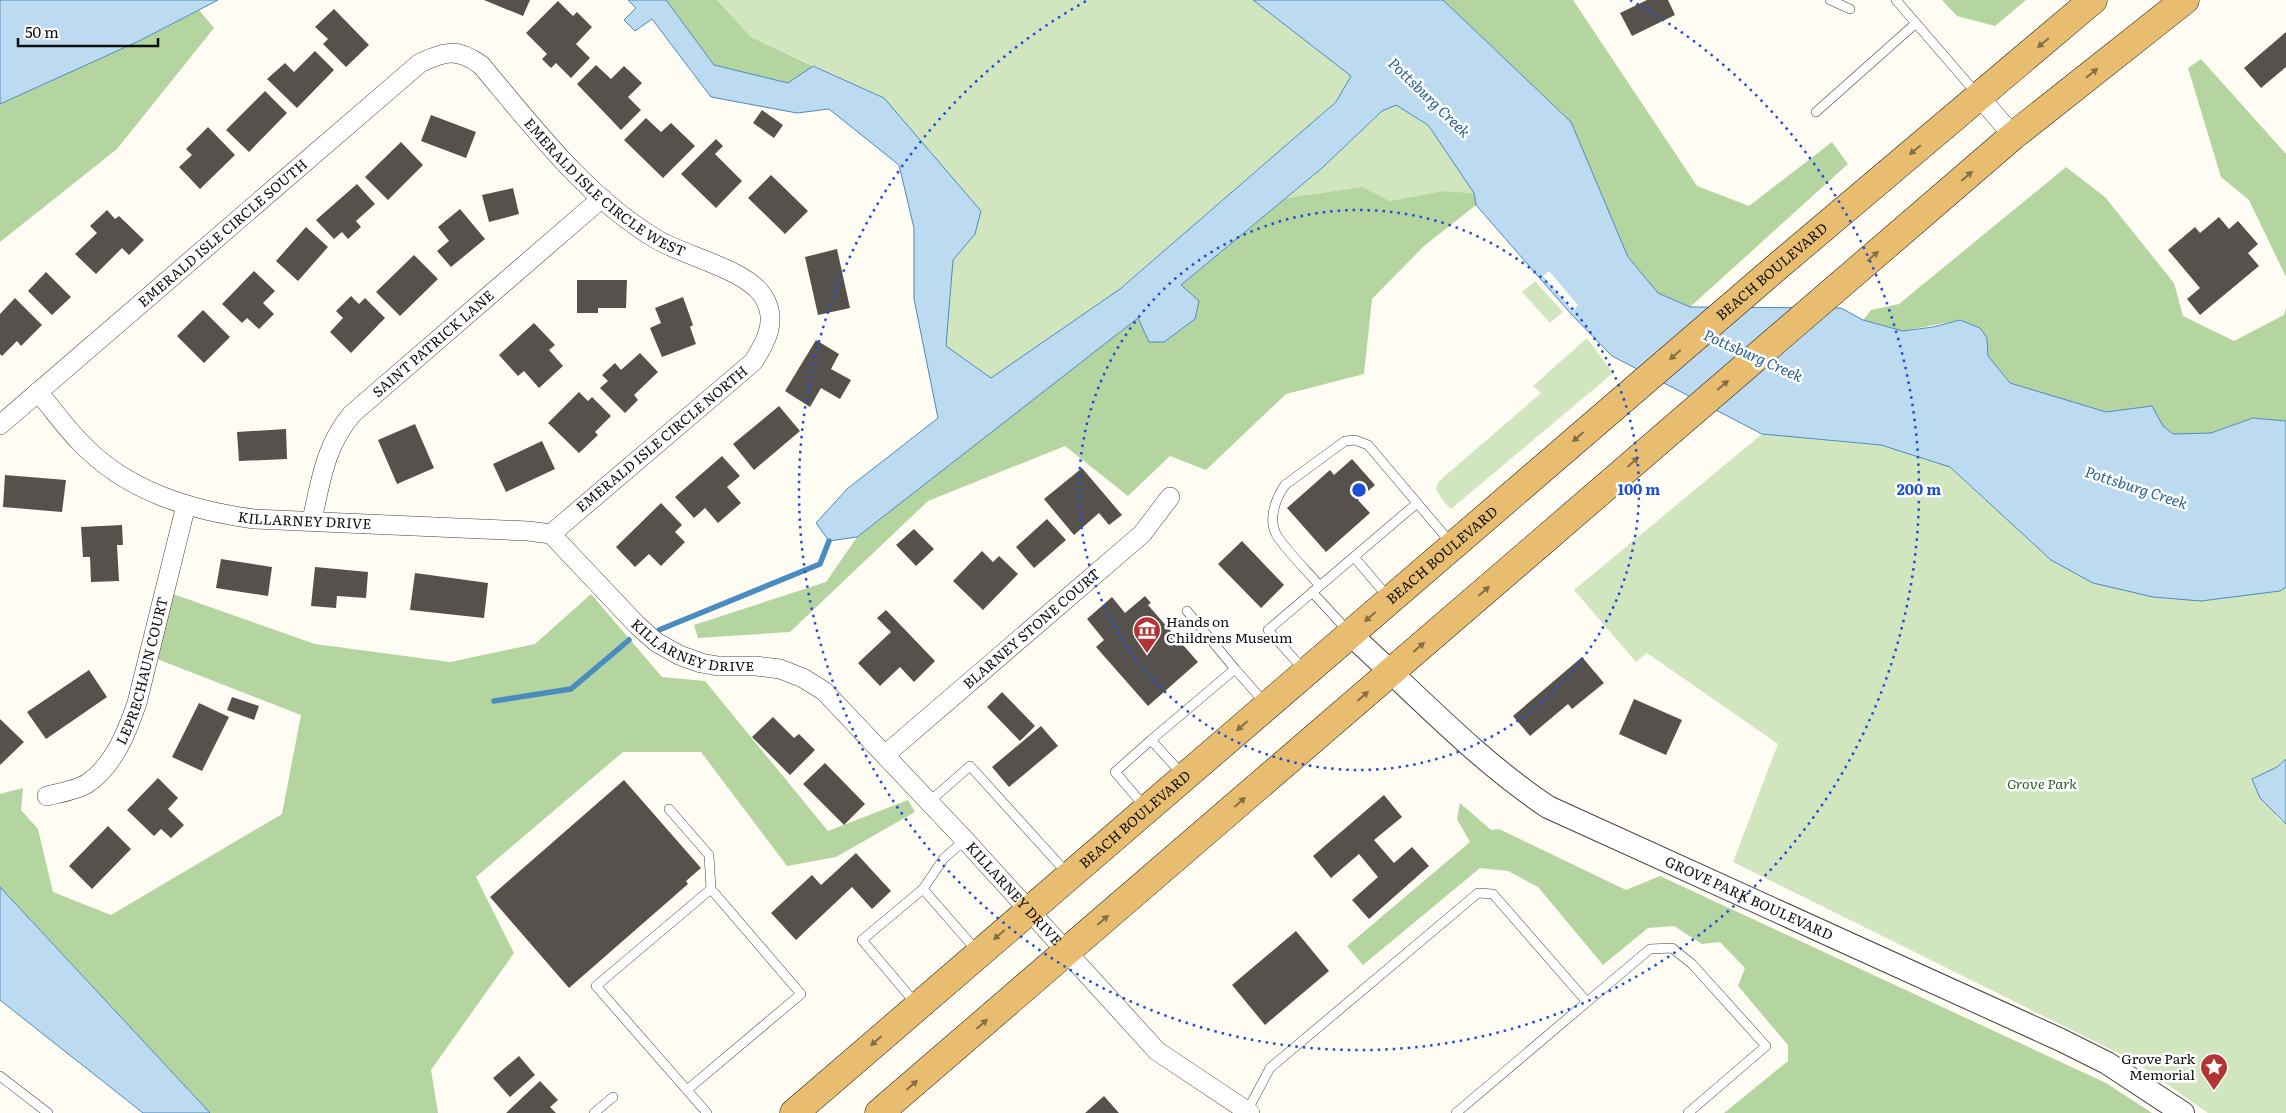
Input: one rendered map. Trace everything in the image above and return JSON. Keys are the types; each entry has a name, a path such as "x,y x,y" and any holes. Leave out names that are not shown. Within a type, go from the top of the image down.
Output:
{"highway":[{"name":"BEACH BOULEVARD","path":"794,1113 1068,875 1778,266 2093,0"},
{"path":"879,1113 2013,136 2185,0"}],"street":[{"name":"EMERALD ISLE CIRCLE WEST","path":"452,52 468,56 481,65 568,168 602,198 657,240 748,280 762,295 770,310"},
{"name":"EMERALD ISLE CIRCLE SOUTH","path":"0,425 420,63 437,55 452,52"},
{"path":"1979,96 2013,136"},
{"name":"SAINT PATRICK LANE","path":"312,520 323,468 331,444 352,414 602,198"},
{"name":"EMERALD ISLE CIRCLE NORTH","path":"551,534 753,362 770,329 770,310"},
{"name":"KILLARNEY DRIVE","path":"38,392 80,442 121,477 141,488 186,505 219,514 254,519 312,520 528,531 551,534 636,625 656,642 678,655 701,664 780,669 803,678 824,691 886,754 1157,1051 1247,1112"},
{"name":"BLARNEY STONE COURT","path":"886,754 1142,534 1170,497"},
{"name":"LEPRECHAUN COURT","path":"47,796 87,784 104,768 117,750 128,727 137,703 186,505"},
{"name":"GROVE PARK BOULEVARD","path":"1350,634 1481,756 1523,790 1548,807 2061,1040 2108,1063 2183,1113"}],"lane":[{"path":"1830,0 1850,9"},
{"path":"1896,0 1979,96"},
{"path":"1816,112 1915,24"},
{"path":"1319,585 1276,533 1274,507 1284,485 1345,441 1355,440 1368,445 1452,546"},
{"path":"1306,672 1268,630 1416,504"},
{"path":"1354,557 1390,599"},
{"path":"1312,592 1350,634"},
{"path":"1187,611 1267,705"},
{"path":"1147,808 1115,772 1235,669"},
{"path":"1151,740 1184,776"},
{"path":"929,802 970,766 1068,875"},
{"path":"669,809 709,855 711,889 801,994 687,1090"},
{"path":"918,1005 862,940 923,889 944,858 965,840"},
{"path":"707,1113 596,986 711,889"},
{"path":"923,889 979,953"},
{"path":"1247,1112 1270,1068 1478,893 1493,894 1587,1002"},
{"path":"1456,1113 1650,950 1672,948 1692,964 1766,1046 1688,1113"},
{"path":"0,1076 48,1113"},
{"path":"594,1113 613,1097"}],"green space":[{"path":"666,0 717,0 751,37 813,66 788,83 714,65"},
{"path":"717,0 1253,0 1351,76 1336,102 1120,289 991,379 946,346 953,260 975,234 884,98 751,37"},
{"path":"1443,0 1573,0 1697,186 1749,206 1832,142 1848,164 1690,307 1658,293 1628,257 1571,122"},
{"path":"1942,0 2026,0 1995,26 1957,16"},
{"path":"199,10 214,28 117,149 0,242 0,104 139,41"},
{"path":"2201,59 2286,154 2286,277 2249,200 2221,177 2188,68"},
{"path":"1396,105 1428,125 1474,193 1442,191 1390,201 1362,187 1286,198 1322,168 1382,111"},
{"path":"2066,167 2105,197 2174,283 2183,316 2234,341 2284,315 2286,307 2286,421 2253,418 2211,433 2173,434 2163,426 2152,406 2106,412 2010,383 1988,356 1987,338 1980,328 1960,320 1903,331 1863,320 1871,310 1899,304"},
{"path":"1362,187 1390,201 1442,191 1474,193 1476,205 1424,246 1372,299 1364,374 1286,394 1206,470 1170,456 1128,496 1065,446 928,501 790,632 698,638 694,625 826,582 857,537 1138,317 1149,342 1164,342 1195,319 1199,301 1181,285 1286,198"},
{"path":"1535,281 1563,312 1550,323 1522,292"},
{"path":"1587,338 1613,373 1451,509 1443,501 1436,489 1438,482 1541,393 1533,386"},
{"name":"Grove Park","path":"1762,434 1881,445 1950,467 2051,560 2280,591 2286,587 2286,759 2277,767 2252,779 2278,818 2286,824 2286,1113 2208,1113 2134,1061 1733,862 1778,744 1647,653 1636,662 1574,590"},
{"path":"173,594 315,644 450,662 535,644 591,594 662,677 705,681 828,831 908,800 915,812 836,857 787,866 701,752 623,752 476,877 514,953 431,1070 438,1113 210,1113 0,887 0,794 23,788 21,810 38,829 53,892 111,915 282,814 301,715 157,659"},
{"path":"1460,803 1491,830 1499,829 1626,890 1660,876 2106,1083 2152,1113 1724,1113 1788,1061 1788,1045 1738,986 1745,968 1720,942 1702,944 1674,926 1648,928 1603,965 1538,887 1508,871 1480,868 1363,965 1347,946 1470,842 1457,819"}],"water":[{"path":"0,0 218,0 139,41 0,104"},
{"name":"Pottsburg Creek","path":"628,0 666,0 714,65 788,83 813,66 884,98 981,211 975,234 953,260 946,346 991,378 1120,289 1336,102 1351,76 1253,0 1443,0 1571,122 1628,257 1658,293 1690,307 1841,308 1863,320 1903,331 1933,327 1960,320 1980,328 1987,338 1988,356 2010,383 2106,412 2152,406 2163,426 2173,434 2211,433 2253,418 2286,421 2286,587 2280,591 2201,601 2153,597 2093,583 2051,560 1950,467 1881,445 1762,434 1612,356 1571,314 1476,205 1474,193 1428,125 1396,105 1382,111 1322,168 1181,285 1199,301 1195,319 1164,342 1149,342 1138,318 857,537 829,541 816,523 847,489 938,418 914,299 914,228 899,165 829,109 797,113 711,97 652,19 635,31 624,20 636,8"},
{"path":"2286,759 2286,824 2260,798 2252,779 2277,767"},
{"path":"0,887 210,1113 143,1113 0,1000"}],"pier":[{"path":"1549,271 1578,305 1573,311 1543,276"}],"building":[{"path":"484,0 530,0 523,16"},
{"path":"1647,0 1668,0 1675,15 1632,36 1620,13"},
{"path":"558,1 573,16 577,12 592,27 576,44 590,58 571,78 556,63 551,68 542,59 547,54 526,33"},
{"path":"334,9 369,45 346,67 323,44 328,39 315,27"},
{"path":"2286,32 2286,67 2261,88 2244,68"},
{"path":"315,51 334,70 297,108 267,79 285,63 294,72"},
{"path":"596,65 611,79 624,66 642,83 628,97 641,110 621,130 577,84"},
{"path":"265,91 287,113 249,152 226,130"},
{"path":"762,110 783,125 774,138 753,123"},
{"path":"431,115 476,132 466,158 421,141"},
{"path":"646,118 661,132 671,123 695,146 663,178 624,140"},
{"path":"208,127 235,155 200,189 179,167 192,155 186,149"},
{"path":"716,139 723,146 715,154 742,181 716,208 681,174"},
{"path":"401,142 423,165 388,200 365,177"},
{"path":"771,175 808,211 785,234 748,198"},
{"path":"357,184 375,204 356,221 361,227 348,239 342,232 334,239 316,220"},
{"path":"513,188 519,214 489,222 482,195"},
{"path":"460,209 485,239 451,267 437,251 449,241 438,227"},
{"path":"107,210 115,219 119,216 144,240 129,255 122,248 96,274 75,254 97,233 90,226"},
{"path":"2219,217 2229,229 2238,221 2258,244 2248,253 2259,266 2200,315 2187,299 2200,288 2168,250 2195,227 2200,233"},
{"path":"306,227 328,247 298,281 276,261"},
{"path":"837,249 850,308 818,315 805,257"},
{"path":"414,255 438,279 400,316 376,292"},
{"path":"254,271 275,291 263,303 274,314 259,329 247,318 242,323 222,304"},
{"path":"46,272 71,297 52,315 28,291"},
{"path":"577,280 627,280 626,308 598,308 598,313 577,313"},
{"path":"351,296 359,304 365,298 385,318 351,353 330,332 343,318 336,311"},
{"path":"683,297 693,325 690,327 696,344 662,357 650,328 661,323 655,308"},
{"path":"15,298 42,325 21,346 17,341 2,356 0,354 0,314"},
{"path":"203,310 230,337 204,363 177,336"},
{"path":"534,323 555,345 549,350 563,366 539,388 524,371 518,376 499,355"},
{"path":"816,340 839,354 831,369 851,380 840,399 821,388 810,407 785,391"},
{"path":"640,353 658,372 634,395 638,400 625,413 600,388 608,381 602,375 615,363 621,370"},
{"path":"579,392 588,401 592,397 611,416 595,432 598,435 579,453 548,423"},
{"path":"779,406 800,431 754,470 733,444"},
{"path":"415,424 434,468 397,484 378,440"},
{"path":"286,429 287,459 239,461 237,432"},
{"path":"542,441 555,469 506,492 493,464"},
{"path":"722,456 740,476 727,487 741,503 718,523 705,508 694,518 675,497"},
{"path":"1352,459 1375,485 1358,500 1370,513 1326,552 1287,508 1330,470 1334,475"},
{"path":"1082,468 1122,515 1109,525 1099,513 1074,535 1044,499"},
{"path":"5,475 66,480 62,512 3,507"},
{"path":"661,503 682,525 675,532 685,542 661,566 649,554 635,567 616,547"},
{"path":"1047,519 1066,540 1034,568 1016,547"},
{"path":"122,525 123,545 117,545 119,581 91,582 90,557 83,557 81,527"},
{"path":"914,529 934,549 916,566 896,545"},
{"path":"1242,541 1284,585 1261,608 1218,564"},
{"path":"982,551 993,562 999,556 1018,574 983,610 953,581"},
{"path":"221,559 272,567 268,596 216,588"},
{"path":"315,567 368,572 366,598 337,596 336,608 311,606"},
{"path":"415,573 488,583 484,618 410,610"},
{"name":"Hands on Childrens Museum","path":"1145,596 1151,603 1148,605 1198,662 1148,706 1096,647 1104,640 1087,619 1112,597 1125,613"},
{"path":"886,610 935,661 914,682 900,667 880,686 858,663 891,632 877,618"},
{"path":"1582,657 1604,683 1572,709 1568,704 1530,736 1513,716"},
{"path":"89,670 107,697 46,739 27,712"},
{"path":"1002,692 1035,726 1020,741 987,707"},
{"path":"232,697 259,706 254,720 227,710"},
{"path":"1634,699 1682,720 1666,755 1619,734"},
{"path":"199,703 229,717 202,771 172,757"},
{"path":"773,717 794,738 799,734 815,750 790,775 752,737"},
{"path":"0,719 24,742 0,765"},
{"path":"1041,726 1058,746 1009,787 992,767"},
{"path":"825,763 865,804 844,825 803,784"},
{"path":"158,778 178,798 168,809 184,825 171,838 161,829 154,836 127,810"},
{"path":"624,780 701,868 686,881 688,884 569,988 490,897"},
{"path":"1384,795 1402,817 1374,840 1394,863 1412,847 1429,866 1369,919 1352,900 1378,877 1359,854 1331,878 1313,856"},
{"path":"108,826 131,849 92,889 69,866"},
{"path":"856,853 891,891 872,909 852,887 796,940 771,913 812,875 821,885"},
{"path":"1296,931 1329,971 1265,1025 1232,985"},
{"path":"519,1056 535,1075 510,1097 493,1078"},
{"path":"540,1081 558,1100 550,1107 556,1113 506,1113"},
{"path":"1104,1096 1119,1113 1085,1113"}],"waterway":[{"path":"659,630 820,564 829,541"},
{"path":"494,701 571,689 629,640"}],"place":[{"name":"Hands on Childrens Museum","path":"1147,654"},
{"name":"Grove Park Memorial","path":"2214,1091"}]}
